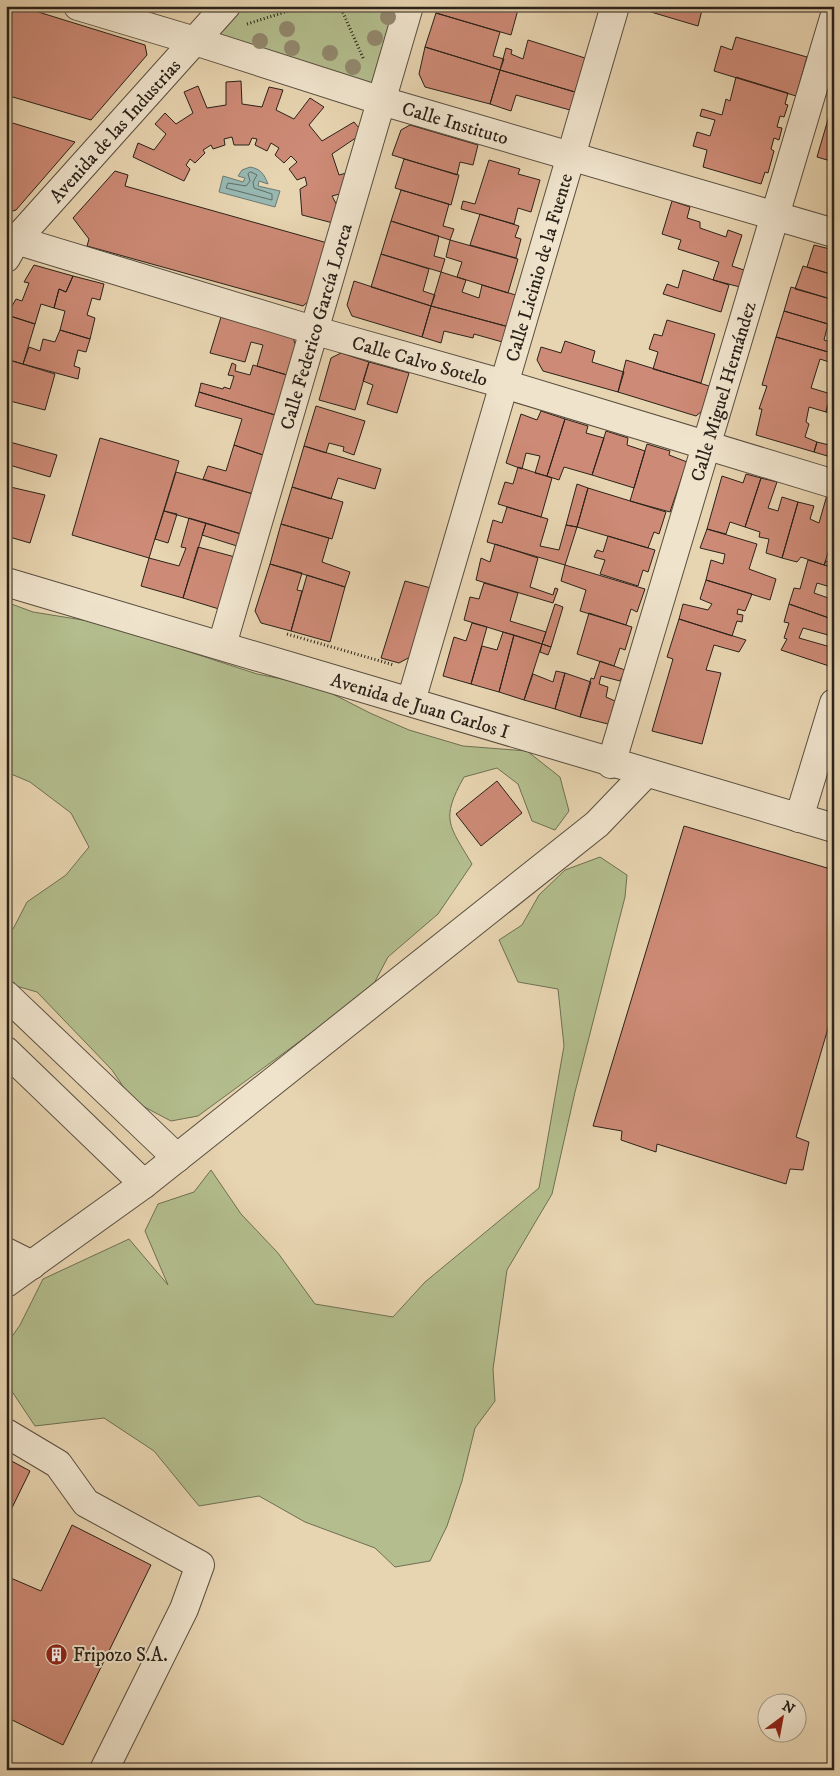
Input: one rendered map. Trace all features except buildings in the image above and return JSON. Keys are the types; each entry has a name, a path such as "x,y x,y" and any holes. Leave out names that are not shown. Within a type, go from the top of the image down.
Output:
{"street":[{"name":"Calle Instituto","path":"78,6 196,41 382,101 572,155 834,234"},
{"name":"Avenida de las Industrias","path":"10,245 226,6"},
{"name":"Calle Federico García Lorca","path":"222,645 316,331 410,6"},
{"name":"Calle Licinio de la Fuente","path":"411,701 615,6"},
{"name":"Calle Miguel Hernández","path":"611,764 834,18"},
{"name":"Calle Calvo Sotelo","path":"10,245 504,384 834,484"},
{"name":"Avenida de Juan Carlos I","path":"6,582 411,701 611,764 834,828"},
{"path":"799,818 834,703"},
{"path":"6,1283 144,1184 597,824 646,773"},
{"path":"6,995 177,1158"},
{"path":"6,1051 144,1184"},
{"path":"6,1252 32,1264"},
{"path":"6,1433 58,1464 86,1503 200,1565 184,1609 104,1770"}],"path":[{"path":"340,6 382,101"}],"green space":[{"path":"226,6 409,6 382,101 195,41"},
{"path":"6,602 33,612 101,623 257,674 317,686 409,730 463,746 527,751 560,777 569,811 555,830 532,821 518,784 497,768 464,777 452,803 450,822 453,831 472,864 438,914 388,957 371,989 198,1116 171,1121 133,1101 112,1070 37,992 6,983 6,936 13,929 27,902 66,875 89,847 71,813 30,782 11,774 6,778"},
{"path":"600,857 627,875 625,897 575,1092 552,1194 507,1270 493,1369 495,1401 475,1428 462,1481 447,1526 430,1561 395,1567 375,1548 305,1522 259,1496 199,1506 154,1451 104,1418 35,1426 9,1387 6,1379 6,1345 20,1325 43,1279 129,1239 168,1285 145,1231 158,1204 194,1192 211,1170 241,1214 278,1253 315,1304 393,1317 425,1282 539,1188 564,1046 558,989 518,982 499,940 522,925 539,895 565,870"}],"water":[{"path":"250,167 262,172 268,184 259,181 258,186 280,191 275,207 219,192 223,176 243,182 245,178 238,176 242,170"}],"place":[{"name":"Fripozo S.A.","path":"57,1654"}]}
